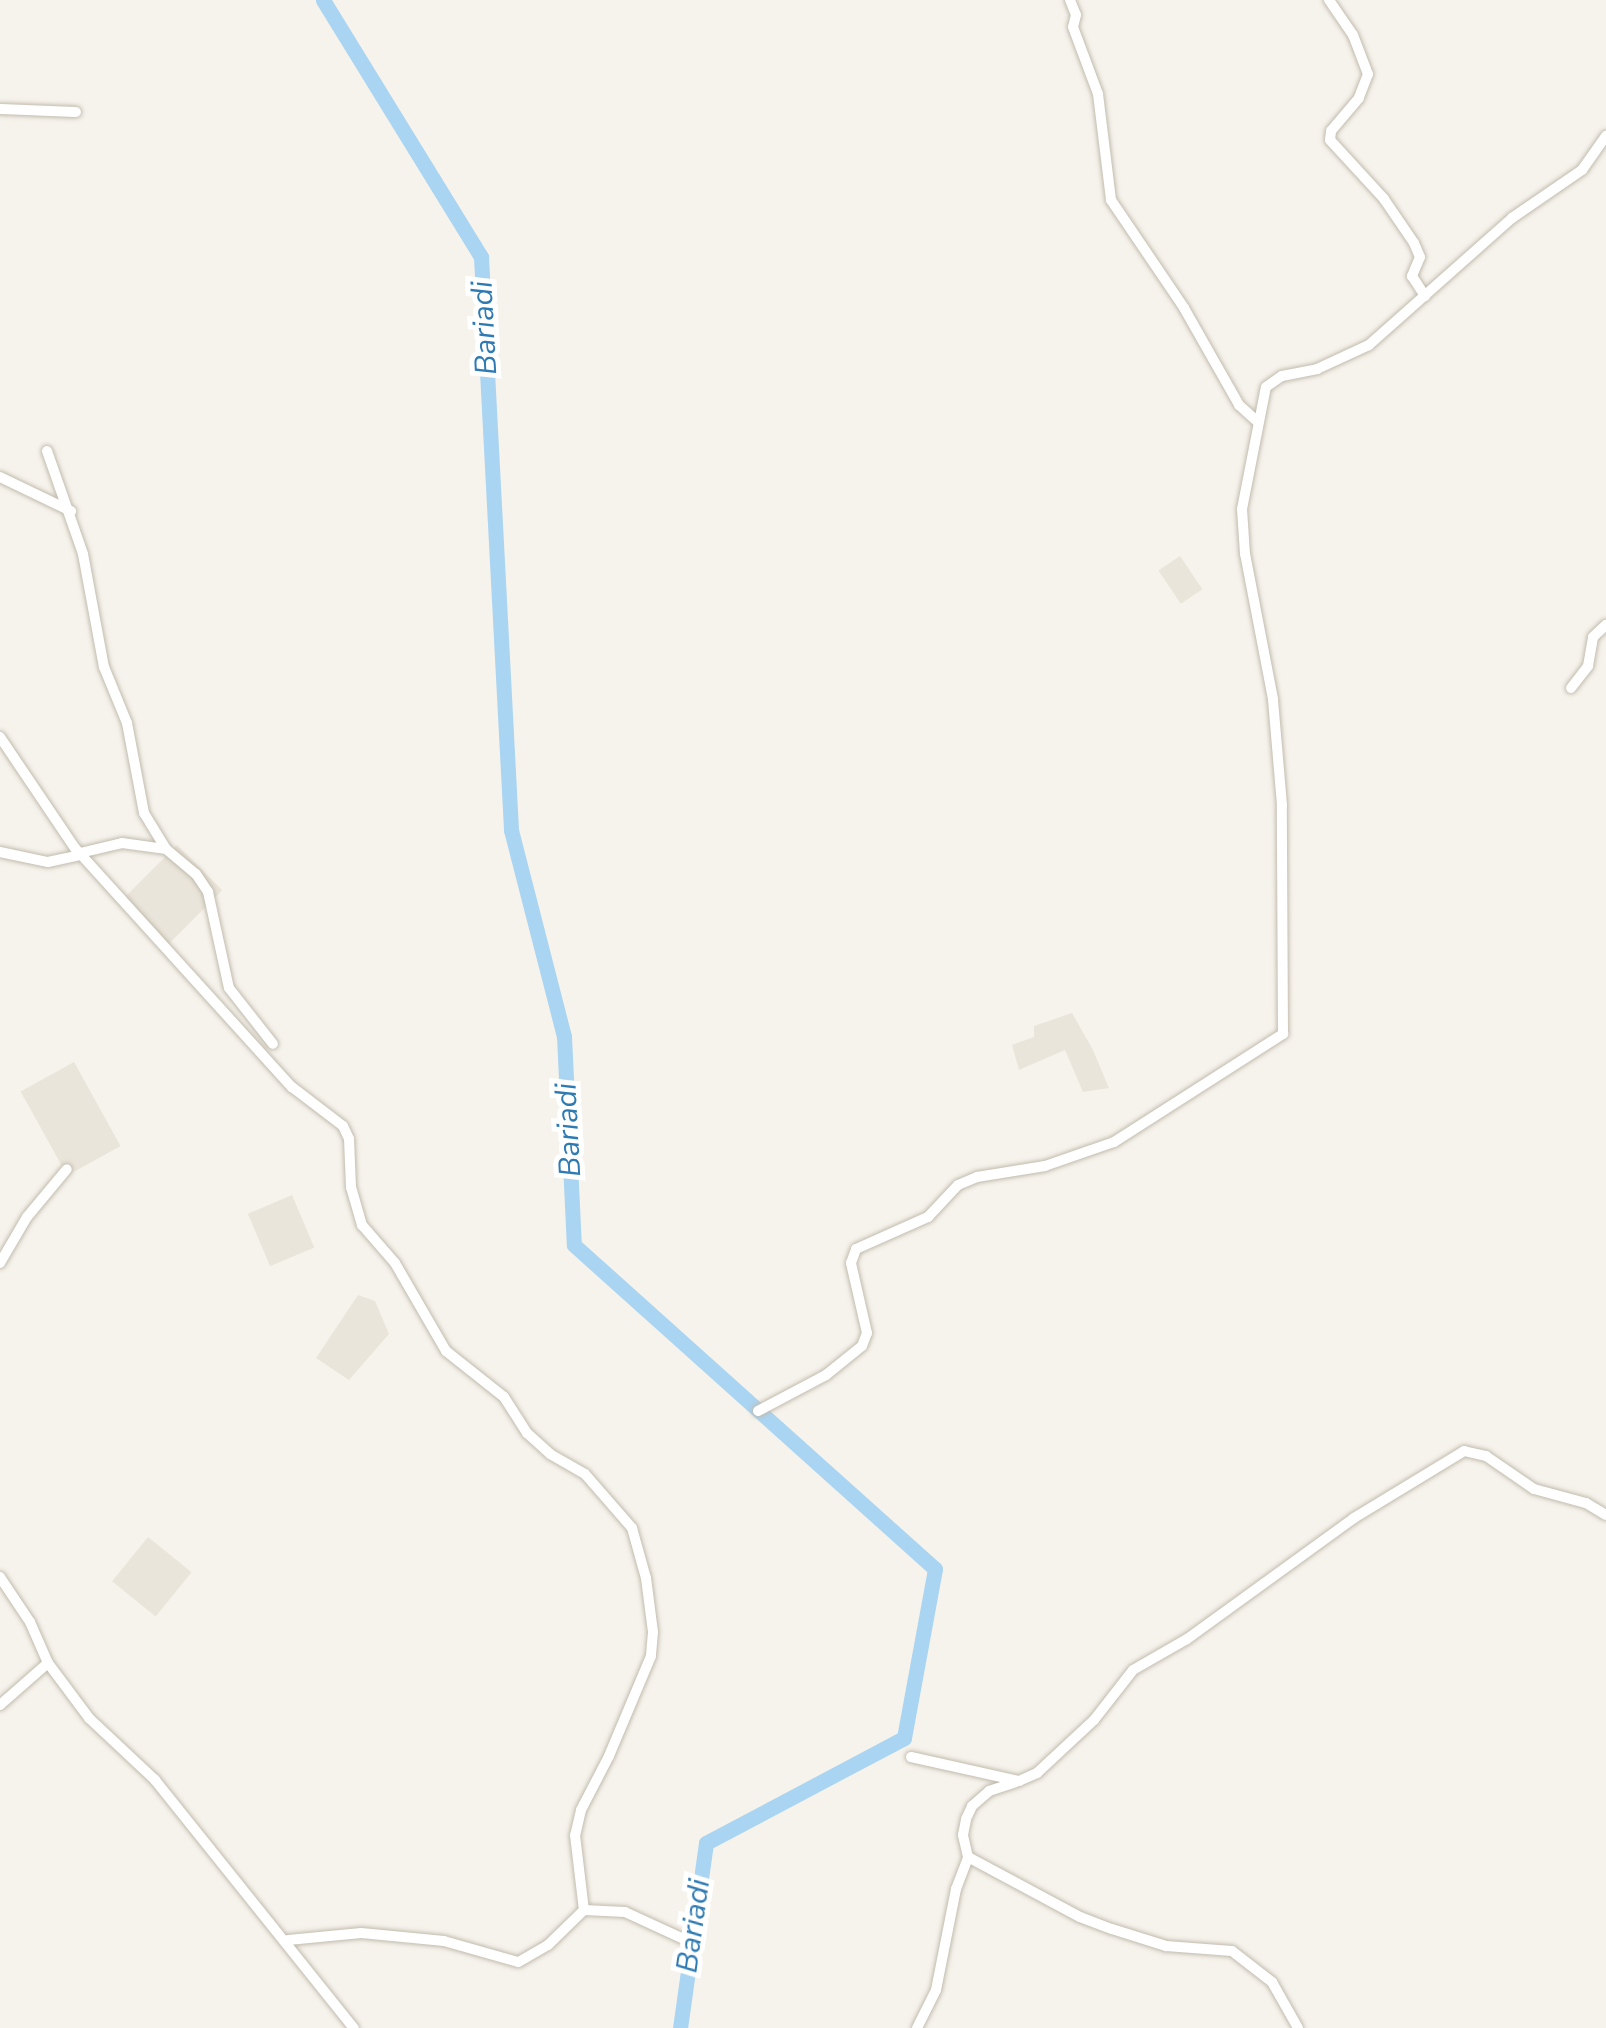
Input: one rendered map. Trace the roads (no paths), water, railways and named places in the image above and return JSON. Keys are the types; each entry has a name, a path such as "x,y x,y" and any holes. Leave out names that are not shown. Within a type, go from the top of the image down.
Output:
{"street":[{"path":"1070,0 1076,15 1073,27 1098,94 1111,200 1184,308 1232,386 1239,405 1258,422"},
{"path":"1329,0 1359,48 1368,74 1358,98 1330,131 1330,140 1384,199 1414,243 1420,257 1412,276 1425,296"},
{"path":"0,109 76,112"},
{"path":"758,1411 826,1376 862,1346 867,1333 851,1263 856,1249 928,1217 958,1185 977,1177 1045,1166 1114,1142 1283,1034 1282,805 1273,699 1245,554 1242,509 1266,388 1274,380 1351,356 1512,218 1582,170 1606,136"},
{"path":"47,451 70,511 110,690 127,723 144,813 166,850 196,874 208,892 228,988 273,1044"},
{"path":"0,478 70,511"},
{"path":"1570,688 1588,666 1592,637 1606,625"},
{"path":"0,738 81,854 292,1087 342,1126 349,1139 352,1188 362,1225 394,1263 446,1352 504,1397 527,1432 550,1454 586,1474 632,1528 646,1578 654,1632 644,1679 580,1810 575,1835 584,1910"},
{"path":"0,852 48,862 122,843 166,850"},
{"path":"0,1263 27,1217 67,1169"},
{"path":"917,2028 936,1990 956,1889 968,1857 963,1835 972,1806 989,1792 1037,1773 1094,1720 1134,1670 1188,1639 1354,1518 1464,1451 1475,1450 1534,1489 1586,1503 1606,1515"},
{"path":"0,1577 30,1622 48,1663 89,1718 154,1780 288,1940 354,2028"},
{"path":"0,1705 48,1663"},
{"path":"910,1757 1019,1781"},
{"path":"968,1857 1080,1917 1112,1929 1166,1946 1232,1951 1272,1982 1298,2028"},
{"path":"288,1940 361,1933 444,1942 518,1962 548,1945 584,1910 625,1912 686,1940"}],"waterway":[{"name":"Bariadi","path":"323,0 481,257 511,830 564,1036 574,1245 935,1569 904,1738 706,1843 680,2028"}]}
